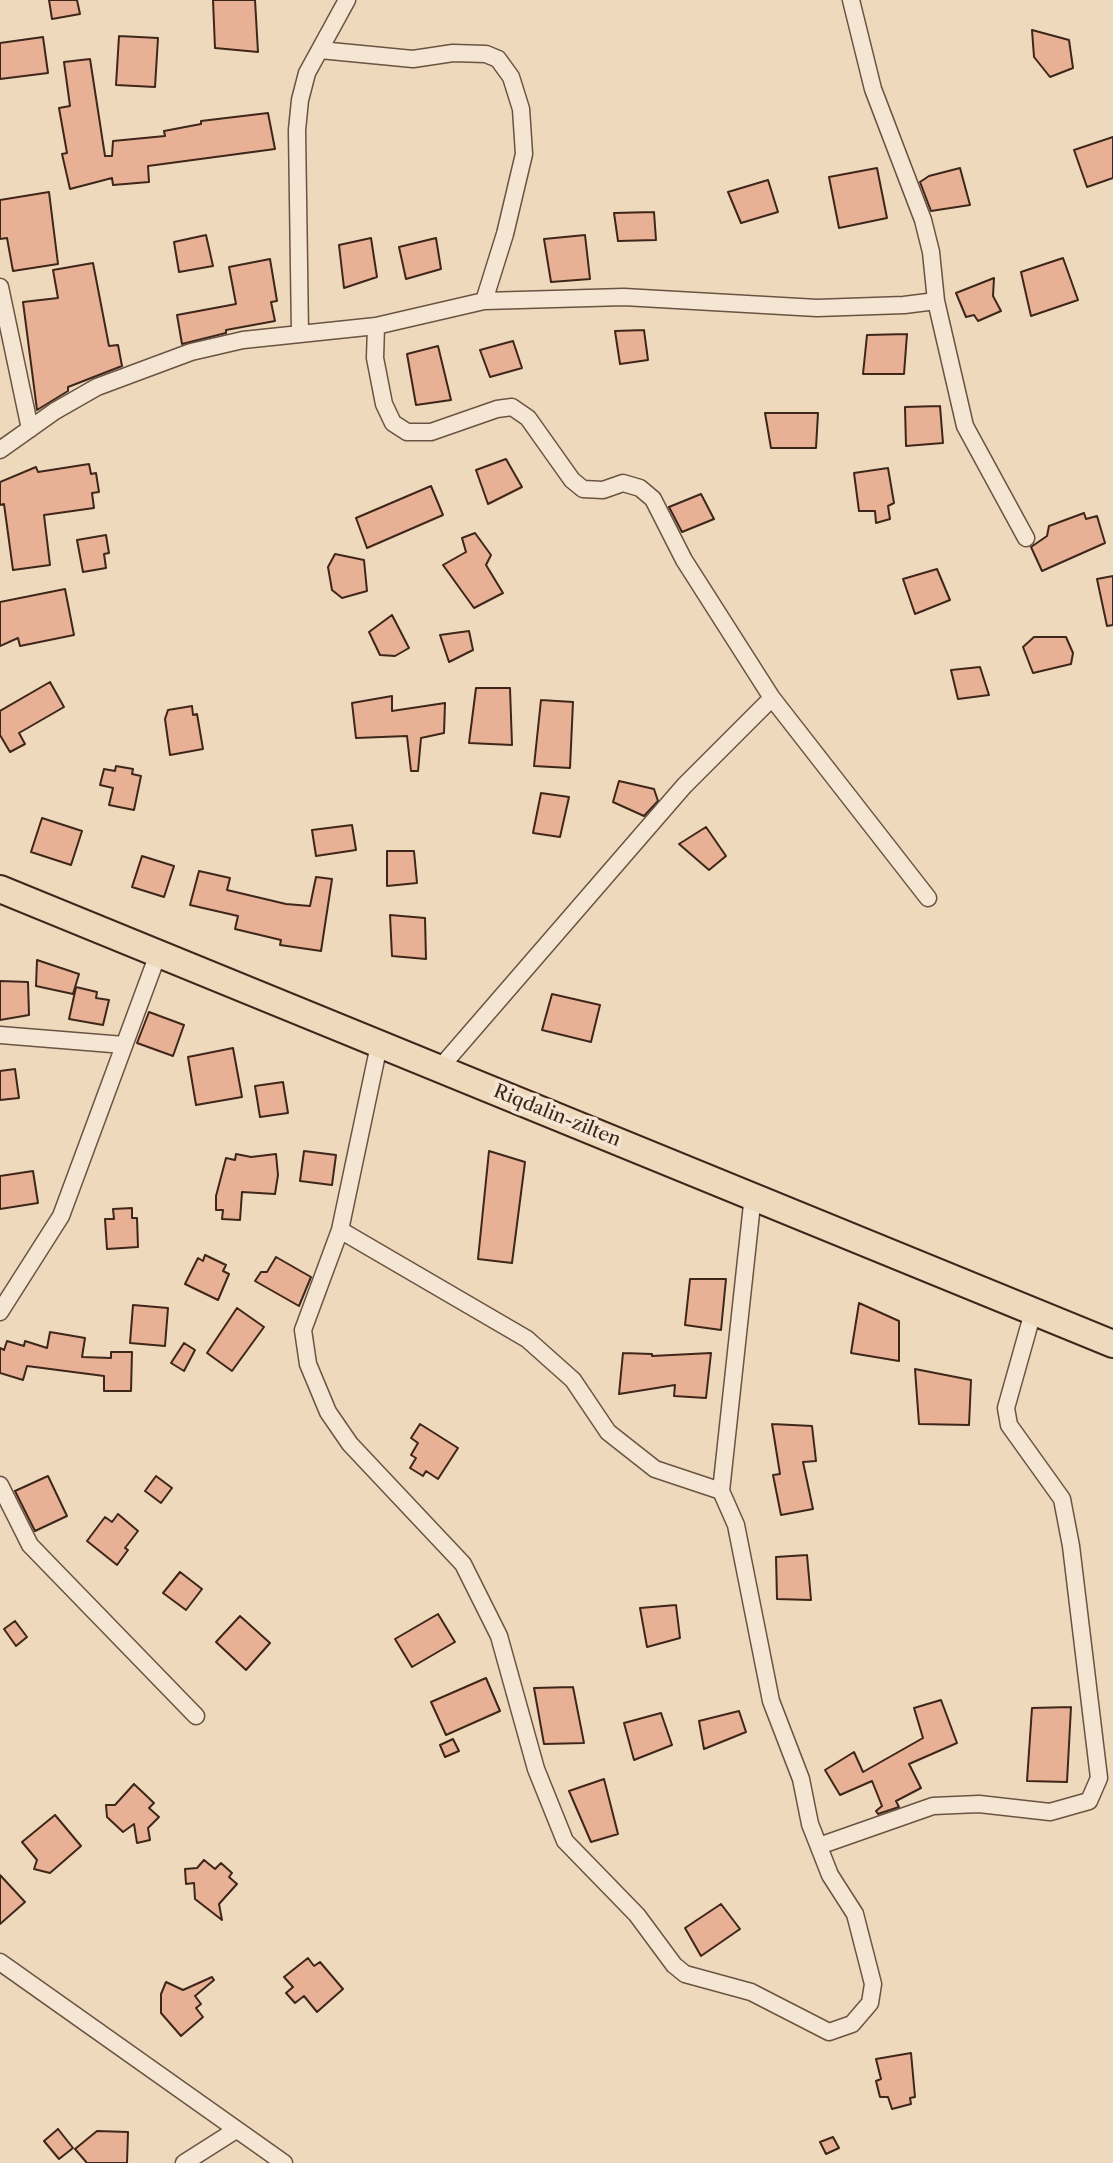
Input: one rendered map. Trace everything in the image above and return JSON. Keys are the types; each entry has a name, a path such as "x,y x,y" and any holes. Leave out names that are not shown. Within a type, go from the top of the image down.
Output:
{"main road":[{"name":"Riqdalin-zilten","path":"0,889 1113,1344"}],"street":[{"path":"300,334 298,130 307,73 347,0"},
{"path":"852,0 873,89 923,220 931,252 936,301 965,426 1026,538"},
{"path":"320,50 352,55 413,58 453,53 486,54 498,59 511,77 522,109 524,154 505,234 484,301"},
{"path":"0,287 30,429"},
{"path":"0,450 97,387 191,352 243,340 376,326 484,301 624,298 817,308 904,305 936,301"},
{"path":"376,326 375,358 384,404 393,423 407,432 431,432 512,407 528,418 572,480 583,489 603,490 623,483 640,488 653,499 684,560 772,698 928,898"},
{"path":"439,1069 684,786 772,698"},
{"path":"0,1312 61,1216 158,954"},
{"path":"0,1035 124,1045"},
{"path":"379,1045 340,1230 303,1330 308,1364 328,1412 350,1444 463,1564 499,1636 536,1769 565,1841 638,1915 674,1965 685,1974 751,1992 829,2032 852,2024 870,2003 873,1984 855,1914 830,1875 819,1846 801,1779 771,1701 736,1525 721,1491 752,1195"},
{"path":"340,1230 527,1339 573,1380 608,1432 654,1469 721,1491"},
{"path":"819,1846 933,1806 979,1804 1050,1812 1089,1801 1099,1778 1071,1546 1062,1499 1009,1426 1006,1408 1033,1312"},
{"path":"0,1485 30,1545 195,1716"},
{"path":"0,1962 284,2163"},
{"path":"184,2163 236,2130"}],"building":[{"path":"49,0 77,0 80,14 52,19"},
{"path":"213,0 255,0 258,52 215,48"},
{"path":"1032,30 1069,40 1073,68 1050,77 1034,57"},
{"path":"119,36 158,38 155,87 116,85"},
{"path":"43,37 48,73 0,79 0,43"},
{"path":"90,59 105,156 112,156 113,141 165,136 164,131 201,124 201,121 268,113 275,149 148,166 149,182 113,185 112,178 70,189 62,154 67,153 59,108 70,106 64,62"},
{"path":"1113,137 1113,178 1087,187 1074,150"},
{"path":"877,168 887,218 839,228 829,177"},
{"path":"960,168 970,205 931,211 920,182 929,176"},
{"path":"768,180 778,212 741,223 728,192"},
{"path":"49,192 58,264 13,271 7,238 0,239 0,200"},
{"path":"654,212 656,240 618,241 614,213"},
{"path":"206,235 213,266 179,272 174,242"},
{"path":"585,235 590,279 551,282 544,239"},
{"path":"371,238 377,277 344,288 339,245"},
{"path":"436,238 441,269 406,279 399,247"},
{"path":"1063,258 1078,300 1031,316 1021,272"},
{"path":"270,259 277,301 271,302 275,321 226,330 226,333 182,344 177,315 236,304 229,267"},
{"path":"93,263 109,346 118,345 122,366 68,387 68,391 37,410 23,302 58,298 53,270"},
{"path":"994,278 993,296 1001,311 978,321 974,315 966,317 956,293"},
{"path":"644,330 648,360 620,364 615,331"},
{"path":"907,334 904,374 863,374 867,335"},
{"path":"513,341 522,368 490,377 480,350"},
{"path":"438,346 451,400 416,405 407,354"},
{"path":"940,406 943,443 906,446 905,407"},
{"path":"765,413 818,413 816,448 771,448"},
{"path":"506,459 522,487 488,504 476,470"},
{"path":"89,464 91,474 96,473 99,492 92,493 94,508 44,515 50,565 13,570 4,504 0,505 0,482 36,467 38,472"},
{"path":"888,468 894,503 888,506 890,519 876,523 875,511 859,511 854,473"},
{"path":"431,486 443,515 367,548 356,518"},
{"path":"701,494 714,519 682,532 669,507"},
{"path":"1084,513 1086,519 1097,516 1105,543 1042,571 1031,547 1047,536 1049,526"},
{"path":"475,533 491,555 486,565 503,593 474,608 443,565 466,552 462,538"},
{"path":"106,535 109,553 104,554 106,568 83,572 77,540"},
{"path":"335,554 364,560 367,591 342,598 332,590 328,567"},
{"path":"937,569 950,600 915,614 903,579"},
{"path":"1113,576 1113,625 1107,626 1097,579"},
{"path":"65,589 74,635 20,646 18,638 0,646 0,602"},
{"path":"392,615 409,648 395,656 380,655 369,632"},
{"path":"469,631 473,650 449,662 440,635"},
{"path":"1034,637 1066,637 1073,653 1071,664 1033,673 1023,647"},
{"path":"980,667 989,695 958,699 951,670"},
{"path":"50,682 64,707 19,733 25,744 10,752 0,735 0,711"},
{"path":"476,688 510,688 512,745 469,743"},
{"path":"392,696 392,711 445,703 444,733 421,738 418,771 411,771 407,736 356,738 352,703"},
{"path":"541,700 573,702 570,768 534,766"},
{"path":"192,706 193,715 197,714 203,749 170,755 165,719 168,710"},
{"path":"116,766 133,769 132,774 141,776 134,810 109,805 113,788 100,785 104,769 115,771"},
{"path":"619,781 654,789 658,801 644,816 613,802"},
{"path":"541,793 569,797 560,837 533,833"},
{"path":"42,818 82,831 71,865 31,852"},
{"path":"352,825 356,850 316,856 312,830"},
{"path":"706,827 726,856 709,870 679,844"},
{"path":"387,851 414,851 417,883 387,886"},
{"path":"142,856 174,866 164,897 132,887"},
{"path":"199,871 230,878 227,890 286,904 310,906 316,877 332,879 321,951 280,945 281,940 235,929 238,916 190,905"},
{"path":"390,915 425,918 426,959 392,956"},
{"path":"37,960 79,974 73,994 36,986"},
{"path":"0,981 28,982 29,1015 0,1020"},
{"path":"76,987 97,992 96,998 109,1000 103,1025 69,1019"},
{"path":"552,994 600,1005 591,1042 542,1030"},
{"path":"149,1012 184,1025 173,1056 137,1043"},
{"path":"233,1048 242,1097 196,1105 188,1057"},
{"path":"15,1069 19,1098 0,1100 0,1071"},
{"path":"283,1082 288,1113 260,1117 255,1086"},
{"path":"304,1151 336,1155 332,1185 300,1181"},
{"path":"489,1151 525,1162 512,1263 478,1259"},
{"path":"236,1154 251,1157 276,1154 278,1175 275,1194 242,1192 240,1220 222,1219 223,1210 216,1210 216,1196 226,1158 235,1160"},
{"path":"33,1171 38,1203 0,1209 0,1176"},
{"path":"132,1208 132,1218 137,1218 138,1247 107,1249 105,1219 114,1219 113,1209"},
{"path":"205,1255 226,1265 223,1271 229,1274 218,1300 185,1284 198,1258 203,1261"},
{"path":"276,1257 311,1277 299,1306 255,1281 261,1272 267,1272"},
{"path":"690,1279 726,1279 721,1330 685,1325"},
{"path":"859,1303 899,1321 899,1361 851,1353"},
{"path":"133,1305 168,1308 165,1346 130,1343"},
{"path":"237,1308 264,1327 232,1371 207,1353"},
{"path":"50,1332 85,1338 82,1357 111,1358 111,1352 132,1352 131,1391 104,1391 104,1376 27,1366 23,1380 0,1373 0,1348 4,1350 7,1341 24,1346 25,1341 47,1348"},
{"path":"184,1343 195,1350 184,1371 171,1363"},
{"path":"623,1353 652,1356 711,1353 706,1398 674,1396 675,1385 619,1394"},
{"path":"915,1369 971,1380 969,1425 919,1424"},
{"path":"420,1424 458,1448 438,1479 426,1471 423,1476 410,1468 416,1458 411,1455 418,1443 411,1438"},
{"path":"772,1424 812,1426 816,1461 803,1462 813,1509 781,1515 773,1475 780,1474"},
{"path":"48,1476 67,1516 35,1531 15,1491"},
{"path":"156,1476 172,1488 161,1503 145,1491"},
{"path":"118,1514 138,1531 125,1548 128,1550 117,1565 87,1541 105,1517 112,1522"},
{"path":"807,1555 811,1600 777,1599 776,1557"},
{"path":"180,1572 202,1589 186,1610 163,1593"},
{"path":"676,1605 680,1638 647,1647 640,1608"},
{"path":"438,1614 455,1642 412,1667 395,1639"},
{"path":"240,1616 270,1643 246,1670 216,1642"},
{"path":"15,1621 27,1637 16,1646 4,1629"},
{"path":"486,1678 500,1711 446,1735 431,1702"},
{"path":"573,1687 584,1743 544,1744 534,1688"},
{"path":"941,1700 957,1743 909,1764 921,1788 896,1801 899,1807 878,1814 876,1811 882,1806 872,1781 840,1795 825,1770 854,1752 863,1772 923,1738 914,1708"},
{"path":"1071,1707 1067,1782 1027,1781 1032,1708"},
{"path":"739,1711 746,1732 704,1749 699,1721"},
{"path":"661,1713 672,1745 634,1760 624,1723"},
{"path":"453,1739 459,1751 445,1757 440,1745"},
{"path":"604,1779 618,1834 591,1842 569,1791"},
{"path":"134,1784 154,1803 149,1808 159,1817 148,1828 150,1840 137,1843 134,1824 123,1832 107,1817 106,1805 115,1805"},
{"path":"55,1815 81,1846 50,1873 34,1869 37,1860 22,1842"},
{"path":"204,1860 215,1869 221,1863 232,1873 229,1877 237,1884 219,1904 222,1920 195,1899 194,1883 186,1884 185,1869 197,1868"},
{"path":"0,1875 25,1902 0,1924"},
{"path":"721,1904 740,1929 701,1956 685,1928"},
{"path":"308,1958 314,1966 320,1962 343,1989 317,2012 304,1996 295,2003 286,1993 293,1987 284,1977"},
{"path":"212,1977 214,1980 195,1996 201,2004 196,2008 203,2017 181,2036 161,2013 161,1994 166,1982 183,1990"},
{"path":"911,2053 915,2097 910,2098 911,2104 892,2109 888,2097 880,2097 876,2081 881,2079 876,2059"},
{"path":"58,2129 73,2148 59,2159 44,2141"},
{"path":"97,2131 128,2132 127,2163 87,2163 75,2149"},
{"path":"833,2137 839,2148 826,2154 820,2142"}]}
